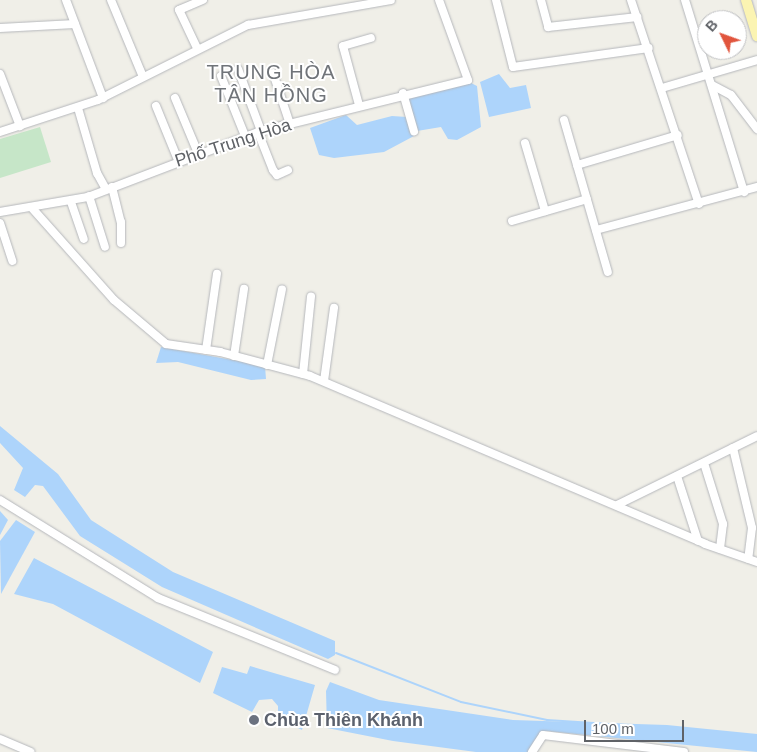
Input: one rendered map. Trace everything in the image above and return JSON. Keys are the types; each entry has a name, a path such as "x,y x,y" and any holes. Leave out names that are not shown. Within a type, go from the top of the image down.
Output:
{"main road":[{"path":"746,0 757,36"}],"street":[{"path":"66,0 103,98"},
{"path":"112,0 143,76"},
{"path":"197,48 179,10 203,0"},
{"path":"0,132 78,108 103,98 197,48 248,25 391,0"},
{"name":"Phố Trung Hòa","path":"0,212 71,202 178,160 246,136 403,93 468,80 439,0"},
{"path":"496,0 513,67 649,48"},
{"path":"541,0 548,27 637,17"},
{"path":"631,0 649,48 699,204"},
{"path":"685,0 744,192"},
{"path":"0,28 75,24"},
{"path":"359,105 343,46 371,38"},
{"path":"662,88 757,60"},
{"path":"238,68 273,170 277,174 288,170"},
{"path":"273,73 290,124"},
{"path":"0,74 20,126"},
{"path":"221,76 246,136"},
{"path":"712,85 731,95 757,129"},
{"path":"403,93 413,128"},
{"path":"174,98 198,153"},
{"path":"156,106 178,160"},
{"path":"78,108 97,172 109,188 121,222 121,243"},
{"path":"564,120 608,272"},
{"path":"577,165 678,135"},
{"path":"525,143 545,211"},
{"path":"596,230 757,187"},
{"path":"89,196 105,247"},
{"path":"512,221 587,199"},
{"path":"71,202 84,239"},
{"path":"32,208 144,327 166,344 234,356 324,381 698,541 757,562"},
{"path":"0,223 12,261"},
{"path":"206,350 217,274"},
{"path":"234,356 244,288"},
{"path":"267,364 282,288"},
{"path":"303,374 311,296"},
{"path":"324,381 334,308"},
{"path":"617,505 757,436"},
{"path":"733,448 752,528 748,559"},
{"path":"704,463 723,524 720,549"},
{"path":"677,476 698,541"},
{"path":"0,500 158,598 334,670"},
{"path":"532,752 543,735 684,752"},
{"path":"0,739 30,752"}],"green space":[{"path":"40,127 51,162 0,178 0,139"}],"water":[{"path":"499,74 510,88 526,85 531,108 489,117 480,82"},
{"path":"471,83 477,86 481,127 457,140 448,139 441,127 417,131 407,97"},
{"path":"346,115 357,125 392,116 407,117 414,136 384,152 334,158 319,155 310,128"},
{"path":"161,347 265,366 266,379 251,380 178,362 156,363"},
{"path":"0,426 58,474 91,520 173,572 335,641 335,655 328,659 162,587 80,536 43,486 35,485 25,497 14,490 23,468 0,443"},
{"path":"0,511 8,520 0,535"},
{"path":"16,520 35,532 1,594 0,541"},
{"path":"34,558 213,652 200,683 53,604 14,594"},
{"path":"250,666 315,685 302,730 278,718 278,706 272,699 259,700 252,712 213,693 222,667 247,674"},
{"path":"330,682 379,700 513,720 667,725 757,734 757,752 546,731 531,752 476,752 393,741 327,728 326,691"}],"waterway":[{"path":"336,653 461,702 547,720 640,726"}],"place":[{"name":"Chùa Thiên Khánh","path":"254,720"}],"district":[{"name":"TRUNG HÒA TÂN HỒNG","path":"271,84"}]}
